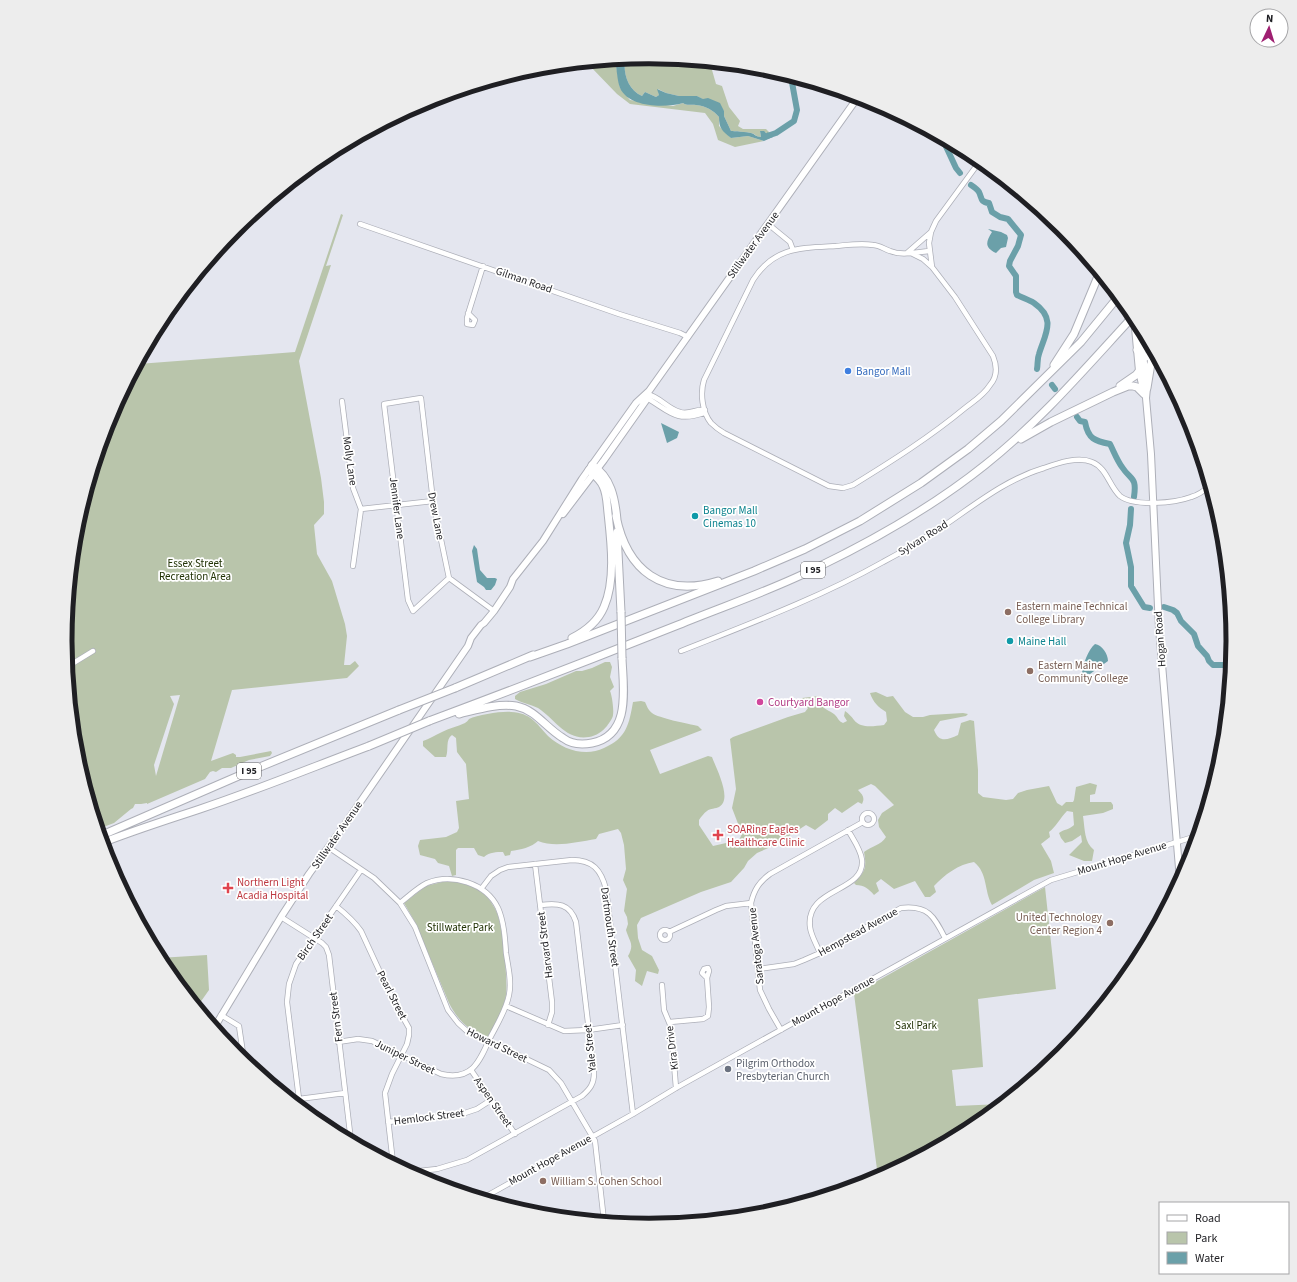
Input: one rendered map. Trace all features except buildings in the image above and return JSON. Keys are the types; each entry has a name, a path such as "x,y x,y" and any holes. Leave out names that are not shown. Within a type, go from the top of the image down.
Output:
{"highway":[{"path":"1050,373 1074,334 1097,279"},
{"name":"I 95","path":"105,834 250,771 399,710 530,657 754,571 860,521 921,483 985,435 1081,342 1114,301"},
{"name":"I 95","path":"107,840 251,790 368,746 566,669 817,568 872,539 937,500 985,465 1022,433 1060,396 1129,321"},
{"path":"1137,350 1143,356 1149,355"},
{"path":"985,465 1026,435 1113,392 1128,386 1133,386 1146,393 1151,358"},
{"path":"1113,392 1132,378 1144,365"},
{"path":"593,469 606,476 610,484 620,534 627,550 639,566 661,581 676,586 691,586 714,582 788,556"},
{"path":"530,657 570,639 586,629 598,618 607,600 611,584 610,528 605,492 593,469"},
{"path":"429,721 498,706 516,706 530,712 565,740 580,744 594,743 612,732 621,719 623,706 621,612 616,516"}],"main road":[{"name":"Stillwater Avenue","path":"217,1023 281,916 328,847 468,646 474,641 484,623 526,567 527,562 558,521 593,469 854,102"},
{"name":"Hogan Road","path":"1138,336 1137,350 1139,371 1142,389 1146,393"},
{"name":"Hogan Road","path":"1140,340 1144,365 1151,454 1159,628 1179,869"}],"street":[{"path":"932,267 928,243 931,232 936,221 977,166"},
{"name":"Gilman Road","path":"360,224 688,337"},
{"path":"768,224 790,242 793,250"},
{"path":"908,253 931,232"},
{"path":"908,253 923,259 932,267 955,297 992,352 996,366 995,376 987,390 954,417 914,446 851,486 838,488 829,486 724,433 712,424 707,416 703,403 702,392 704,380 753,280 759,270 768,262 776,256 793,250 866,244 876,245 890,251 908,253 929,251"},
{"path":"468,313 483,266"},
{"path":"646,396 669,413 682,417 692,417 704,413 705,410"},
{"name":"Drew Lane","path":"384,404 421,398 433,501 449,578"},
{"name":"Molly Lane","path":"342,401 353,488 361,509 353,566"},
{"name":"Jennifer Lane","path":"384,404 408,600 413,611 449,578"},
{"name":"Sylvan Road","path":"681,651 841,585 917,542 996,490 1020,477 1045,467 1074,461 1091,461 1102,468 1116,491 1121,496 1128,500 1139,502 1181,500 1192,497 1205,490"},
{"path":"361,509 433,501"},
{"path":"449,578 494,611"},
{"path":"73,664 93,651"},
{"name":"Saratoga Avenue","path":"781,1030 760,990 751,903 758,885 763,879 863,822"},
{"path":"820,953 810,928 809,922 812,910 821,899 856,877 862,866 860,852 848,830"},
{"name":"Mount Hope Avenue","path":"488,1195 633,1114 676,1088 1051,880 1191,837"},
{"name":"Howard Street","path":"328,847 374,878 400,903 415,927 448,1010 453,1018 469,1032 549,1070 561,1082 595,1141 603,1216"},
{"name":"Dartmouth Street","path":"481,889 491,876 508,867 582,860 595,867 600,873 606,889 633,1114"},
{"name":"Harvard Street","path":"535,864 552,1007 551,1018 548,1025"},
{"name":"Birch Street","path":"299,1099 287,1001 289,984 296,964 361,870"},
{"path":"400,903 418,888 433,881 455,879 465,881 481,889 495,903 501,917 510,980 509,994 506,1006 480,1060 471,1070"},
{"path":"669,932 721,908 751,903"},
{"name":"Yale Street","path":"421,1171 437,1169 464,1161 477,1155 573,1102 588,1092 594,1081 574,916 564,906 554,904 540,905"},
{"name":"Pearl Street","path":"336,906 349,916 361,931 391,996 409,1028 408,1040 386,1089 385,1101 392,1158"},
{"name":"Hempstead Avenue","path":"758,969 794,964 820,953 901,908 915,908 929,913 938,923 945,938"},
{"name":"Fern Street","path":"281,916 326,947 350,1135"},
{"path":"670,1022 702,1019 708,1016 709,1007 707,978"},
{"name":"Kira Drive","path":"662,984 664,1010 670,1022 676,1088"},
{"path":"506,1006 564,1031 588,1030 623,1025"},
{"path":"221,1015 239,1026 243,1052"},
{"name":"Juniper Street","path":"338,1042 365,1039 372,1041 441,1074 452,1076 471,1070"},
{"name":"Aspen Street","path":"471,1070 515,1134"},
{"path":"299,1099 345,1093"},
{"name":"Hemlock Street","path":"388,1122 462,1114 478,1109 491,1100"}],"green space":[{"path":"616,65 620,88 630,100 673,106 683,103 703,106 712,110 719,117 719,126 731,138 748,136 764,141 735,147 718,140 713,124 705,113 630,104 617,94 591,67"},
{"path":"625,65 686,65 711,68 716,84 722,86 729,107 740,121 738,126 743,129 766,129 771,134 768,135 765,132 760,131 761,137 758,137 753,133 731,131 724,116 724,111 697,96 679,96 666,93 658,89 659,95 656,97 645,92 642,96 630,86 626,76"},
{"name":"Essex Street Recreation Area","path":"341,214 343,215 326,266 331,265 299,361 321,478 324,502 324,514 314,525 317,554 332,581 345,624 347,636 344,665 350,665 355,661 359,666 347,678 232,690 211,761 233,753 236,757 240,757 271,751 272,753 270,756 249,760 231,768 222,768 216,772 210,772 205,779 147,804 135,804 133,808 114,823 102,827 91,790 76,716 72,641 76,566 91,492 102,456 115,420 143,364 295,352","holes":["180,695 156,776 154,765 174,704 170,696"]},
{"path":"605,662 610,662 612,667 610,677 614,687 610,691 613,703 613,716 605,728 594,736 574,736 561,728 538,708 515,699 515,696 520,692 546,684 576,671 592,668"},
{"path":"876,692 887,697 893,696 905,712 913,717 963,713 968,714 966,716 940,721 934,730 938,737 941,739 947,739 958,735 961,723 970,720 974,721 978,770 978,793 983,797 1006,800 1013,799 1018,793 1049,786 1057,803 1062,806 1066,802 1073,802 1076,787 1090,783 1097,785 1095,794 1090,795 1090,802 1111,802 1113,809 1103,813 1083,816 1088,843 1094,850 1092,861 1084,861 1069,855 1082,842 1081,835 1072,841 1065,843 1061,838 1059,833 1074,825 1073,812 1067,811 1049,832 1050,837 1041,844 1051,861 1054,873 1034,880 992,905 982,871 974,862 963,865 947,874 934,886 936,892 930,897 925,897 915,881 894,889 881,879 876,883 879,891 874,895 866,888 854,883 863,873 865,866 864,852 879,844 886,837 879,827 878,820 882,813 894,805 875,786 871,784 858,790 863,797 862,804 858,802 842,813 835,808 828,814 828,820 815,830 806,825 775,845 757,853 748,861 744,868 731,882 701,892 641,918 637,925 638,938 642,950 652,956 659,970 658,974 647,971 642,986 635,981 636,970 628,956 631,943 626,930 628,924 624,911 627,889 623,880 626,869 624,845 621,833 618,829 599,834 596,839 574,843 552,844 538,841 526,848 511,851 510,855 505,856 503,852 498,852 491,853 484,857 478,855 474,848 458,848 456,850 456,875 452,876 449,866 438,863 435,859 420,855 418,846 420,840 446,837 457,832 459,828 456,801 469,799 466,764 457,752 456,738 452,735 450,737 446,757 435,757 423,746 423,741 465,723 469,719 502,712 524,714 536,723 554,741 575,751 582,752 597,751 618,740 626,730 633,702 645,702 651,712 660,717 698,726 702,730 650,750 660,774 708,756 712,757 720,776 724,791 724,798 723,803 719,807 708,810 704,814 699,820 699,825 713,846 739,840 742,834 732,808 736,789 730,739 805,712 808,708 799,701 802,698 819,696 825,702 821,704 826,710 834,714 843,723 847,721 844,716 845,711 860,725 884,725 887,721 886,712 876,704 870,693"},
{"name":"Stillwater Park","path":"446,881 458,882 479,890 490,901 499,920 504,954 506,995 499,1017 488,1037 470,1029 460,1020 452,1009 415,922 404,903 426,886"},
{"name":"Saxl Park","path":"1045,887 1056,989 978,999 983,1067 952,1070 956,1106 992,1104 937,1141 877,1170 854,994"},
{"path":"207,955 209,990 200,1003 191,992 166,958"}],"water":[{"path":"616,65 625,65 626,76 630,86 642,96 645,92 656,97 659,95 657,89 679,96 697,96 703,99 708,98 720,103 731,131 752,133 758,137 761,137 760,131 764,131 773,137 764,141 748,136 731,138 722,129 719,117 712,110 703,106 683,103 658,106 639,103 625,95 620,88"},
{"path":"988,229 1007,235 1008,238 1006,247 1001,248 996,253 989,249 987,241 992,232"},
{"path":"661,423 679,432 677,438 667,443"},
{"path":"474,545 477,549 480,570 487,578 497,579 491,590 486,590 477,582 472,551"},
{"path":"1095,644 1104,650 1108,661 1090,674 1082,673 1086,657"}],"waterway":[{"path":"764,137 776,133 794,121 797,110 792,83"},
{"path":"946,147 956,168 960,173"},
{"path":"971,185 978,191 983,201 989,203 992,212 1000,217 1008,219 1021,235 1009,266 1016,276 1016,292 1017,295 1034,303 1041,309 1047,321 1046,333 1038,356 1037,369"},
{"path":"1052,385 1055,389"},
{"path":"1077,417 1080,421 1085,422 1090,436 1100,442 1110,444 1120,464 1134,482 1134,497"},
{"path":"1131,509 1130,525 1126,543 1131,567 1131,586 1144,607 1150,608"},
{"path":"1164,607 1177,613 1181,621 1194,634 1198,646 1213,665 1225,665"}],"place":[{"name":"Bangor Mall","path":"848,371"},
{"name":"Bangor Mall Cinemas 10","path":"695,516"},
{"name":"Eastern maine Technical College Library","path":"1008,612"},
{"name":"Maine Hall","path":"1010,641"},
{"name":"Eastern Maine Community College","path":"1030,671"},
{"name":"Courtyard Bangor","path":"760,702"},
{"name":"SOARing Eagles Healthcare Clinic","path":"718,835"},
{"name":"Northern Light Acadia Hospital","path":"228,888"},
{"name":"United Technology Center Region 4","path":"1110,923"},
{"name":"Pilgrim Orthodox Presbyterian Church","path":"728,1069"},
{"name":"William S. Cohen School","path":"543,1181"}]}
